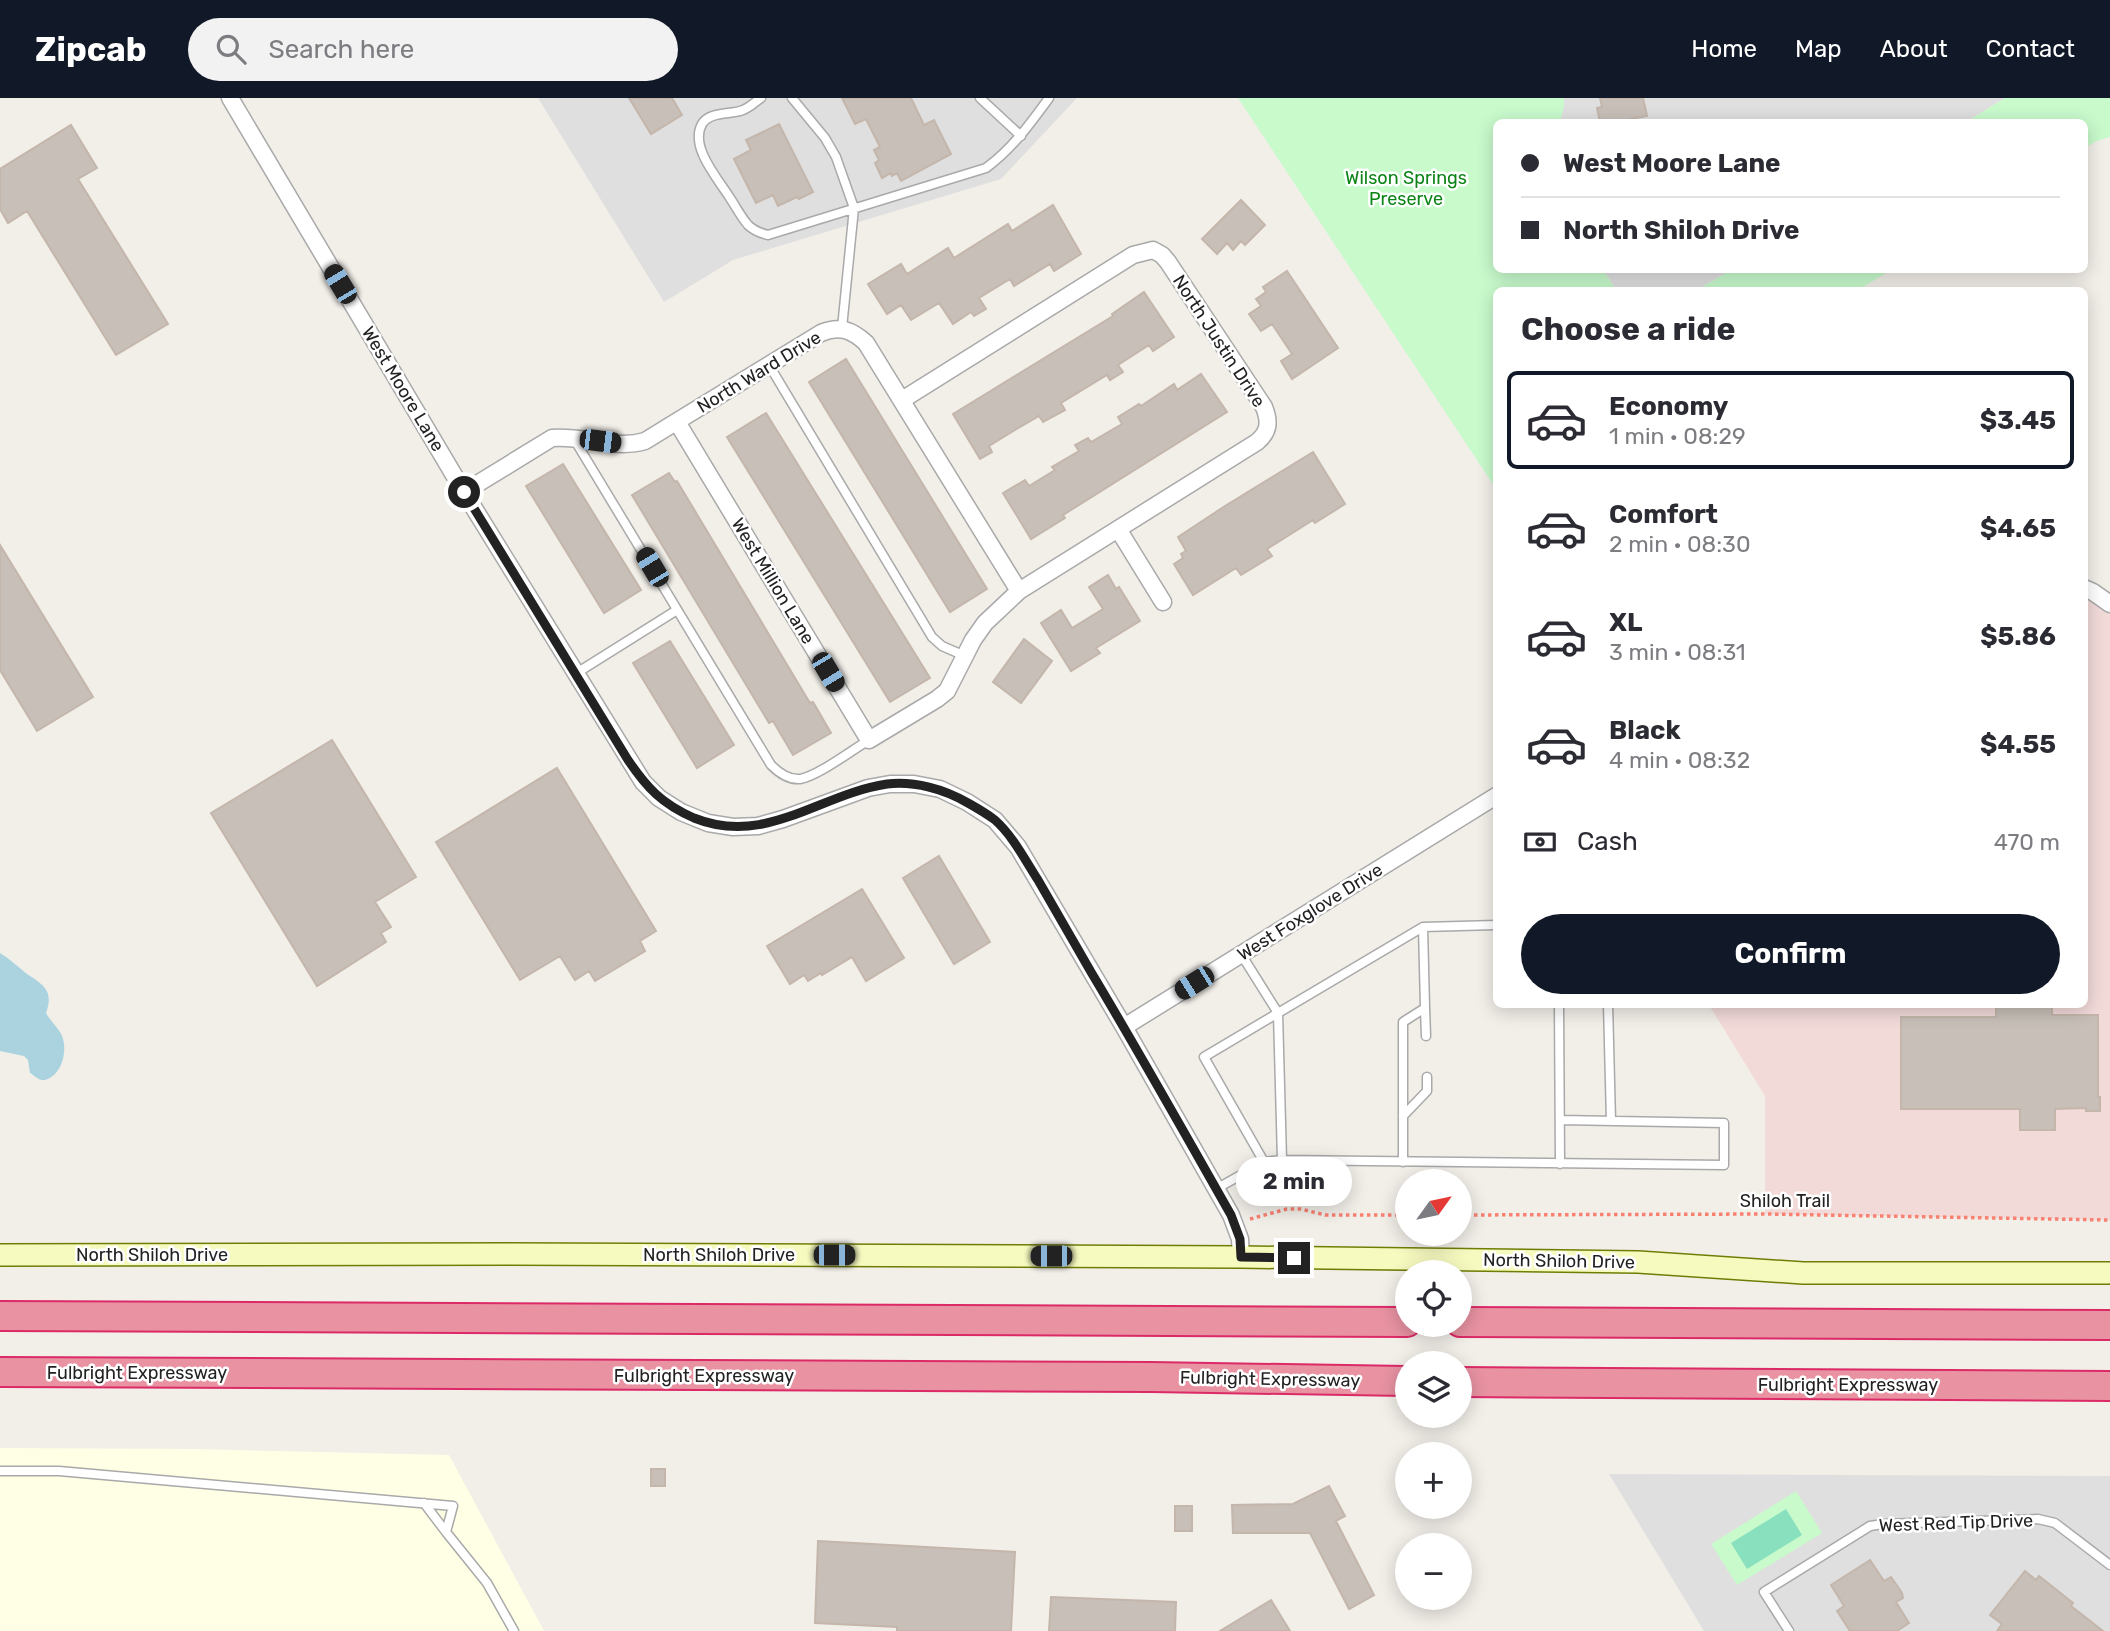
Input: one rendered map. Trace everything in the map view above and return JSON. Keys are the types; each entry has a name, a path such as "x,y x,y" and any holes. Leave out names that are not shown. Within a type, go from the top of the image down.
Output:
{"highway":[{"path":"0,1316 1395,1322"},
{"path":"1472,1322 2110,1325"},
{"name":"Fulbright Expressway","path":"0,1372 1137,1377 1395,1381"},
{"name":"Fulbright Expressway","path":"1472,1382 2110,1386"}],"street":[{"name":"West Moore Lane","path":"230,98 464,492 643,782 659,799 681,813 708,823 733,827 758,826 868,788 890,784 915,784 940,789 995,820 1018,848 1216,1189 1240,1239 1241,1257"},
{"name":"North Justin Drive","path":"869,740 947,691 964,656 985,623 1019,591 1257,442 1268,427 1268,416 1264,407 1168,262 1153,250 1133,255 902,400"},
{"name":"North Ward Drive","path":"464,492 552,438 626,445 645,441 821,333 842,328 855,333 866,343 1019,591"},
{"name":"West Million Lane","path":"677,422 869,740"},
{"path":"1118,529 1163,602"},
{"path":"2088,590 2110,604"},
{"name":"West Foxglove Drive","path":"1124,1027 1493,798"},
{"name":"North Shiloh Drive","path":"0,1255 1241,1257 1638,1262 1803,1273 2110,1273"}],"lane":[{"path":"761,98 743,110 712,116 705,121 701,127 702,153 750,227 768,235 986,168 999,159 1021,136 1049,98"},
{"path":"792,98 825,138 836,157 855,208 842,328"},
{"path":"980,98 1021,136"},
{"path":"769,365 932,637 942,646 964,656"},
{"path":"573,438 771,765 786,777 799,779 811,775 869,740"},
{"path":"575,674 677,610"},
{"path":"1264,1162 1204,1057 1423,927 1493,925"},
{"path":"1423,927 1426,1036"},
{"path":"1241,954 1278,1013 1282,1160"},
{"path":"1403,1162 1403,1022 1425,1008"},
{"path":"1559,1008 1560,1164"},
{"path":"1608,1008 1611,1121"},
{"path":"1403,1116 1427,1091 1427,1077"},
{"path":"1216,1189 1264,1162 1282,1160 1724,1165 1724,1123 1561,1120"},
{"path":"0,1471 59,1471 453,1506 446,1532"},
{"path":"424,1503 487,1583 514,1631"},
{"name":"West Red Tip Drive","path":"1789,1631 1764,1592 1870,1526 2038,1519 2055,1523 2110,1565"}],"path":[{"path":"1234,1225 1287,1209 1301,1209 1325,1215 1395,1215"},
{"name":"Shiloh Trail","path":"1472,1215 1806,1215 2110,1220"}],"shaded area":[{"path":"538,98 1077,98 1001,179 733,260 664,302"},
{"path":"1564,98 2005,98 1971,119 1561,119"},
{"path":"1605,273 1726,273 1702,287 1614,287"},
{"path":"2088,590 2110,604 2110,1220 1765,1214 1765,1096 1711,1008 2088,1008"},
{"path":"0,1448 449,1455 544,1631 0,1631"},
{"path":"1609,1474 2110,1476 2110,1631 1704,1631"}],"green space":[{"name":"Wilson Springs Preserve","path":"1238,98 1564,98 1561,119 1493,119 1493,273 1605,273 1614,287 1493,287 1493,484"},
{"path":"2005,98 2110,98 2110,137 2088,146 2088,119 1971,119"},
{"path":"1726,273 1886,273 1863,287 1702,287"},
{"path":"1796,1491 1822,1533 1737,1585 1711,1544"},
{"path":"1786,1509 1802,1535 1747,1569 1731,1543"}],"water":[{"path":"0,953 46,989 49,999 46,1013 61,1033 64,1042 62,1062 51,1078 39,1079 30,1073 28,1060 24,1056 0,1051"}],"building":[{"path":"629,98 672,98 682,115 651,134"},
{"path":"842,98 911,98 924,125 934,120 951,154 901,181 897,173 882,178 875,163 879,160 874,150 880,147 866,119 855,124"},
{"path":"1600,98 1643,98 1647,116 1599,119 1597,108 1602,107"},
{"path":"779,124 813,192 778,206 773,195 756,203 734,159 751,150 746,140"},
{"path":"71,125 97,168 78,179 168,324 116,355 27,211 8,223 0,209 0,169"},
{"path":"1241,200 1265,225 1245,245 1241,241 1233,250 1227,243 1217,254 1202,239"},
{"path":"1053,205 1081,254 1054,271 1050,264 1014,286 1010,279 979,298 986,309 974,316 971,312 953,324 939,303 911,320 901,305 887,314 868,284 901,264 907,274 948,248 954,258 1008,224 1012,231"},
{"path":"1287,271 1338,348 1292,379 1281,361 1292,354 1272,324 1261,331 1249,314 1261,306 1256,299 1266,292 1263,287"},
{"path":"1144,292 1174,337 1153,351 1149,345 1118,365 1123,372 1110,380 1107,375 1061,403 1065,410 1043,422 1039,416 1015,430 989,446 992,452 980,459 953,414 1113,316 1112,314"},
{"path":"846,359 987,589 950,612 809,382"},
{"path":"1201,374 1227,412 1063,515 1065,518 1031,539 1003,493 1025,480 1029,486 1055,470 1052,467 1079,451 1075,445 1088,438 1091,442 1122,424 1118,417 1139,404 1141,406 1174,384 1177,390"},
{"path":"766,413 930,678 890,702 727,437"},
{"path":"1313,452 1345,504 1315,523 1313,520 1267,549 1272,556 1241,575 1236,568 1193,595 1174,564 1183,558 1181,554 1186,551 1178,537"},
{"path":"563,464 641,590 604,613 526,486"},
{"path":"669,473 675,482 677,481 810,703 813,702 831,733 793,755 773,721 769,723 632,495"},
{"path":"0,545 93,697 37,731 0,670"},
{"path":"1108,575 1116,589 1119,587 1140,621 1096,648 1100,653 1071,671 1041,623 1061,610 1072,628 1103,609 1089,587"},
{"path":"1024,639 1052,661 1021,703 993,682"},
{"path":"670,641 734,745 697,768 633,663"},
{"path":"332,740 416,877 375,902 391,927 381,933 386,942 317,986 211,813"},
{"path":"557,768 656,931 640,941 645,951 595,981 589,971 575,980 560,956 520,980 436,842"},
{"path":"939,856 990,942 954,964 903,878"},
{"path":"862,889 904,958 866,981 852,957 822,975 821,973 808,981 804,975 790,984 767,946"},
{"path":"1996,1008 2052,1008 2052,1015 2098,1015 2100,1111 2086,1111 2086,1108 2055,1109 2055,1130 2020,1130 2020,1109 1901,1109 1901,1017 1996,1017"},
{"path":"651,1469 665,1469 665,1486 651,1486"},
{"path":"1329,1486 1345,1516 1336,1521 1374,1595 1349,1609 1310,1533 1233,1533 1232,1505 1293,1504"},
{"path":"1175,1506 1192,1506 1192,1531 1175,1531"},
{"path":"818,1541 1015,1552 1011,1631 897,1631 897,1627 815,1623"},
{"path":"1870,1560 1884,1581 1891,1577 1902,1593 1903,1598 1896,1602 1909,1623 1897,1631 1850,1631 1837,1611 1844,1606 1831,1585"},
{"path":"2025,1571 2036,1580 2039,1576 2103,1631 1997,1631 2002,1624 1990,1615"},
{"path":"1051,1597 1176,1602 1175,1631 1049,1631"},
{"path":"1271,1600 1290,1631 1220,1631"}],"route":[{"path":"464,492 628,760 659,799 681,813 708,823 733,827 758,826 868,788 890,784 915,784 940,789 995,820 1018,848 1231,1215 1240,1239 1241,1257 1294,1258"}]}
